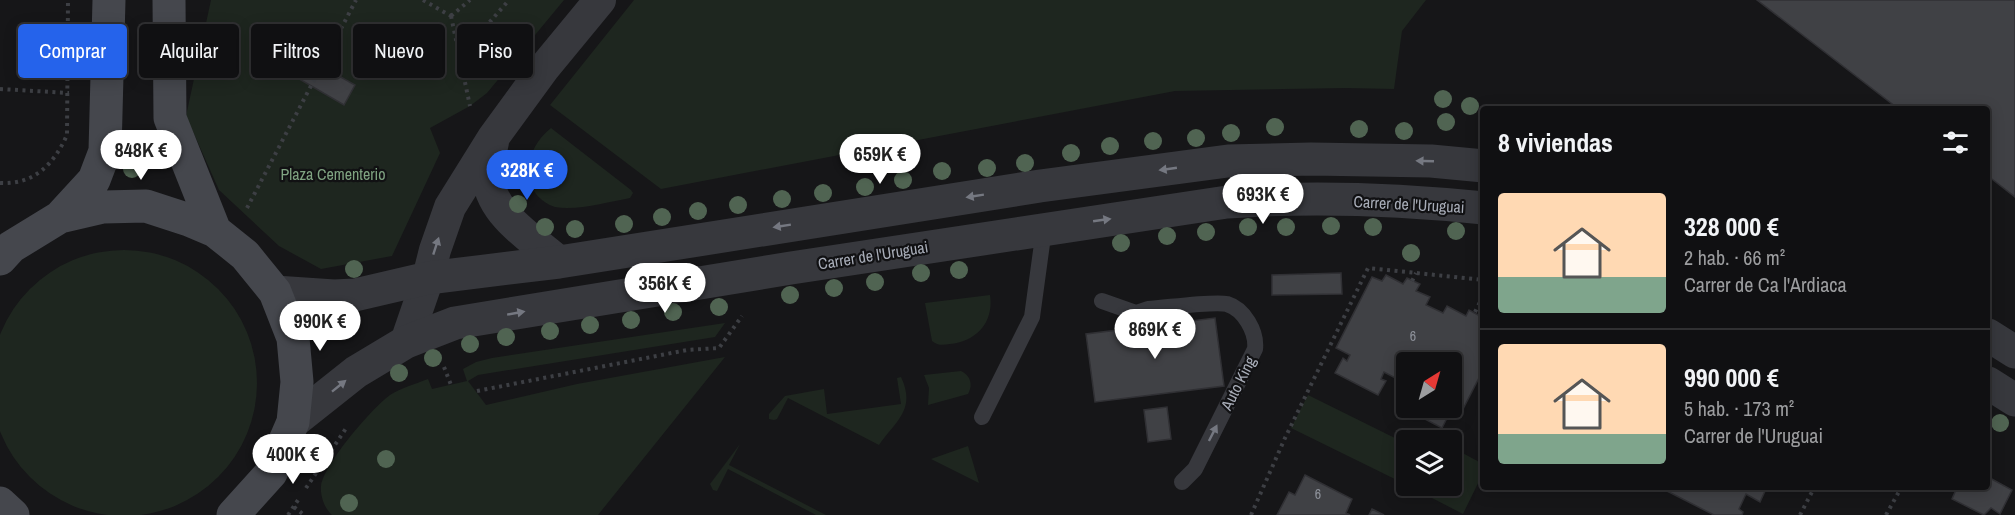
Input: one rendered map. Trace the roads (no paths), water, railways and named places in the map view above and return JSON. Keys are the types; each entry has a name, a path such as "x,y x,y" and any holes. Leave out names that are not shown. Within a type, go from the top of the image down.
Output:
{"main road":[{"path":"60,217 94,180 105,152 109,0"},
{"path":"169,0 170,118 215,231"},
{"path":"4,249 60,217 103,207 146,206 215,231 245,255 275,292 294,338 297,382 293,423 271,473 235,514"},
{"path":"0,503 13,515"}],"street":[{"path":"406,342 429,278 435,250 450,207 493,138 544,68 600,0"},
{"path":"493,138 487,178 495,200 511,222 559,262"},
{"path":"275,292 355,295 429,278 559,262 1040,186 1228,161 1311,159 1431,161 1480,166"},
{"name":"Carrer de l'Uruguai","path":"293,423 356,372 406,342 455,323 622,295 1227,202 1280,198 1386,201 1480,208"},
{"path":"1990,336 2015,352"},
{"path":"1990,384 2015,400"}],"lane":[{"path":"982,417 1032,318 1044,229"},
{"name":"Auto King","path":"1102,301 1136,313 1148,309 1224,304 1237,309 1251,328 1256,343 1255,349 1195,469 1182,482"}],"park label":[{"name":"Plaza Cementerio","path":"333,174"}]}
